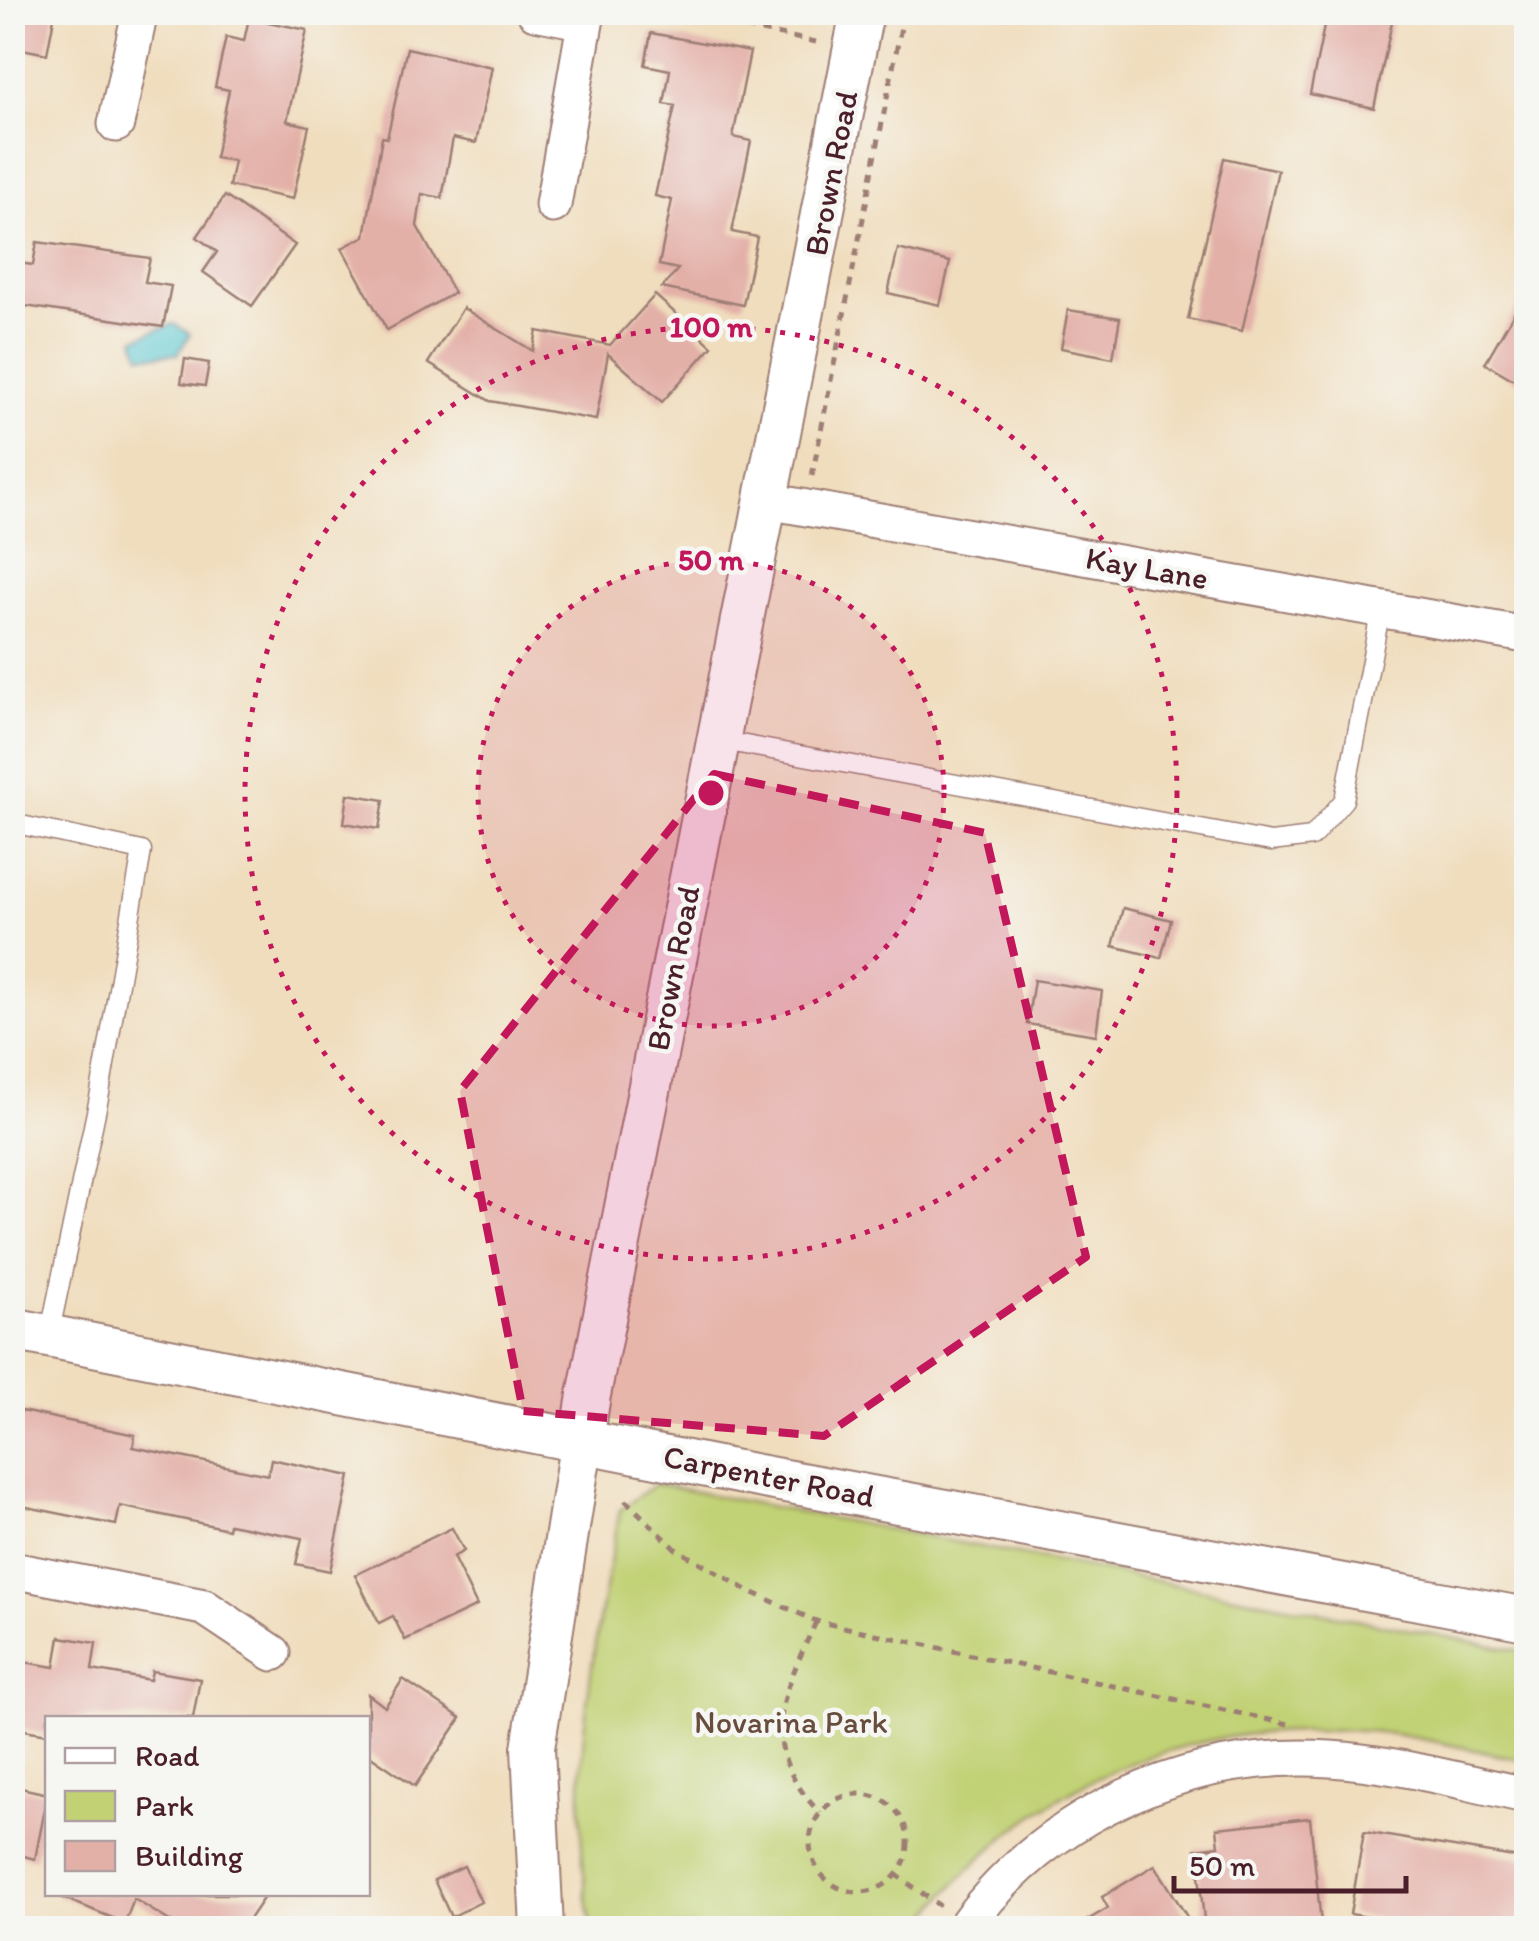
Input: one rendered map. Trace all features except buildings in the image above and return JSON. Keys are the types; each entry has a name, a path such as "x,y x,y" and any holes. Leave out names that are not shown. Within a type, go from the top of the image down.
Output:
{"street":[{"path":"116,124 140,12"},
{"path":"535,12 586,17 553,205"},
{"name":"Brown Road","path":"542,1928 533,1748 584,1439 717,740 787,505 862,12"},
{"name":"Kay Lane","path":"787,505 1526,634"},
{"name":"Carpenter Road","path":"30,1333 753,1475 1526,1619"},
{"path":"12,1570 204,1608 272,1653"},
{"path":"952,1917 1069,1827 1131,1792 1217,1766 1333,1759 1526,1794"}],"lane":[{"path":"717,740 1271,842 1312,837 1344,800 1381,609"},
{"path":"12,823 142,851 100,1092 30,1333"}],"path":[{"path":"667,12 822,43"},
{"path":"787,505 904,12"},
{"path":"625,1500 676,1549 747,1590 816,1622 1306,1730"},
{"path":"816,1622 785,1688 778,1740 794,1786 820,1813"},
{"path":"851,1795 876,1797 895,1809 906,1824 908,1842 888,1884 855,1893 824,1877 813,1862 810,1845 820,1813 851,1795"},
{"path":"895,1874 952,1917"}],"highlighted area":[{"path":"714,774 985,833 1086,1257 824,1436 523,1411 460,1091"}],"green space":[{"name":"Novarina Park","path":"655,1484 1526,1652 1526,1761 1360,1731 1251,1734 1195,1744 1141,1760 1090,1782 1041,1810 956,1883 919,1928 592,1928 584,1875 581,1770 592,1666 620,1510"}],"water":[{"path":"174,324 190,334 178,354 141,356 135,338"}]}
